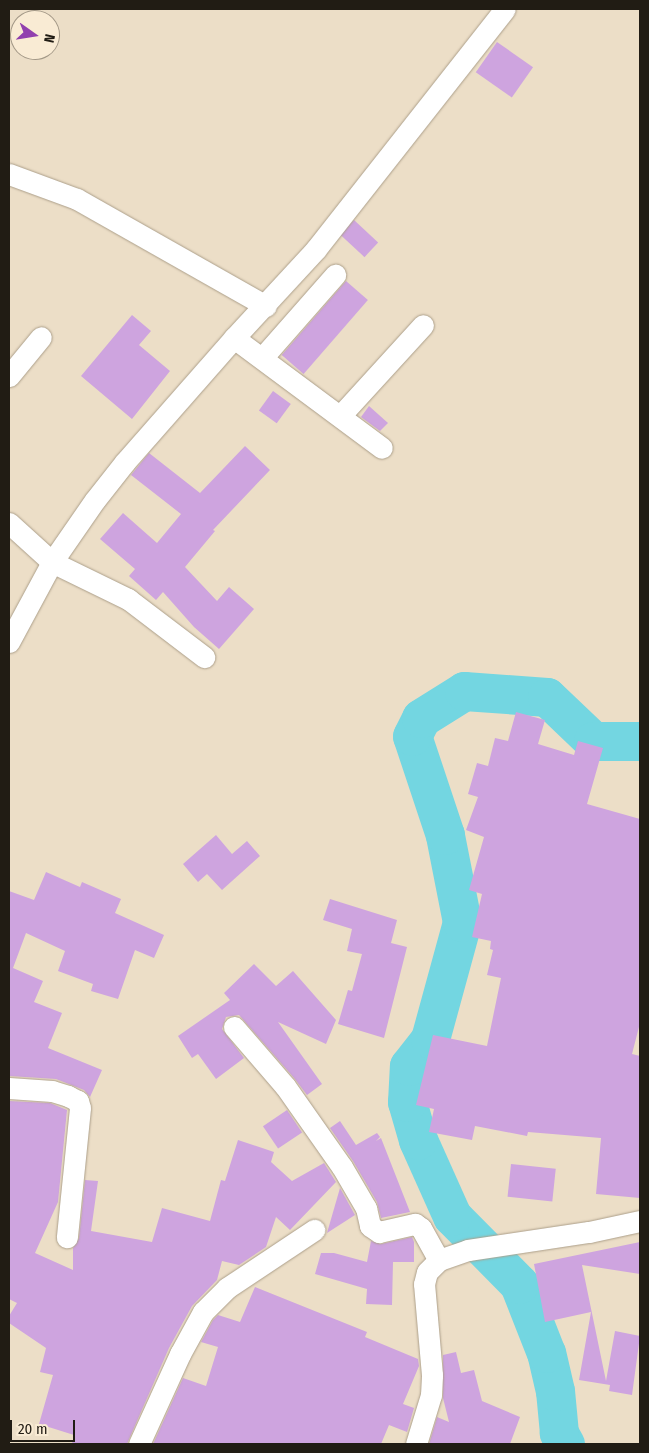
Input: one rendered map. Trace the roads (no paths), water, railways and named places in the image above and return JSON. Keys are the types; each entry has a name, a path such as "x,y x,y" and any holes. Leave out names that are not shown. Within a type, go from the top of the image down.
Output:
{"street":[{"path":"9,642 52,562 95,500 125,462 234,338 266,306 357,199 505,9"},
{"path":"9,174 77,199 266,306"},
{"path":"262,358 335,274"},
{"path":"340,416 422,325"},
{"path":"9,376 41,337"},
{"path":"234,338 382,448"},
{"path":"9,523 52,562 128,600 204,657"},
{"path":"234,1027 285,1086 342,1167 366,1208 370,1226 379,1232 415,1224 421,1228 439,1260"},
{"path":"9,1088 52,1091 78,1101 80,1108 67,1237"},
{"path":"416,1444 431,1395 432,1374 424,1284 427,1272 439,1260 468,1250 540,1240 640,1221"},
{"path":"139,1444 180,1354 204,1312 227,1288 314,1230"}],"waterway":[{"path":"565,1444 559,1433 555,1391 546,1353 519,1284 452,1216 418,1140 407,1102 409,1066 430,1039 462,922 445,835 412,736 421,718 464,691 547,697 593,741 640,741"}]}
